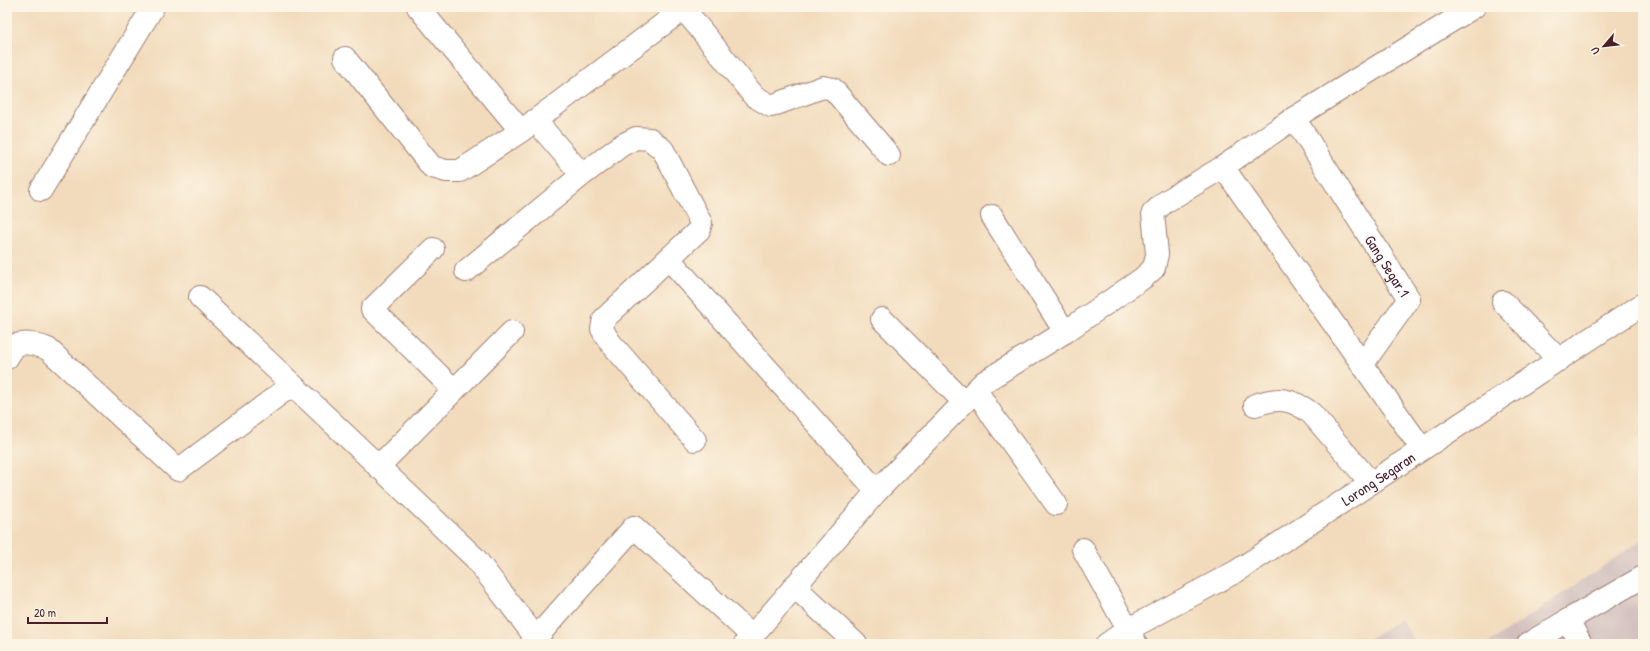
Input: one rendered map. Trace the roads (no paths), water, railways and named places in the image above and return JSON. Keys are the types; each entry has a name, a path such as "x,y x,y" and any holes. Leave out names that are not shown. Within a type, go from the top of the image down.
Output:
{"street":[{"path":"41,190 153,7"},
{"path":"418,7 528,125 582,175"},
{"path":"200,297 475,558 534,641 634,527 748,640 877,491 984,382 1065,332 1143,278 1154,268 1157,254 1153,213 1165,202 1223,167 1294,118 1474,7"},
{"path":"345,58 432,166 446,171 460,171 528,125 685,8 754,96 771,106 823,87 833,89 889,155"},
{"name":"Gang Segar.1","path":"1294,118 1409,299 1362,365"},
{"path":"466,271 582,175 622,145 636,138 650,139 663,150 701,222 699,230 604,319 602,329 609,341 695,440"},
{"path":"1223,167 1422,449"},
{"path":"992,216 1065,332"},
{"path":"433,249 372,308 454,390"},
{"path":"669,259 877,491"},
{"path":"1503,302 1559,360"},
{"name":"Lorong Segaran","path":"1107,644 1132,637 1237,571 1643,304"},
{"path":"882,319 994,418 1056,504"},
{"path":"378,467 512,332"},
{"path":"7,358 15,345 26,343 35,344 48,349 178,470 292,385"},
{"path":"1255,405 1269,400 1287,400 1300,405 1311,413 1371,483"},
{"path":"1083,549 1132,637"},
{"path":"1528,644 1643,577"},
{"path":"794,586 856,644"},
{"path":"1568,620 1581,644"}]}
